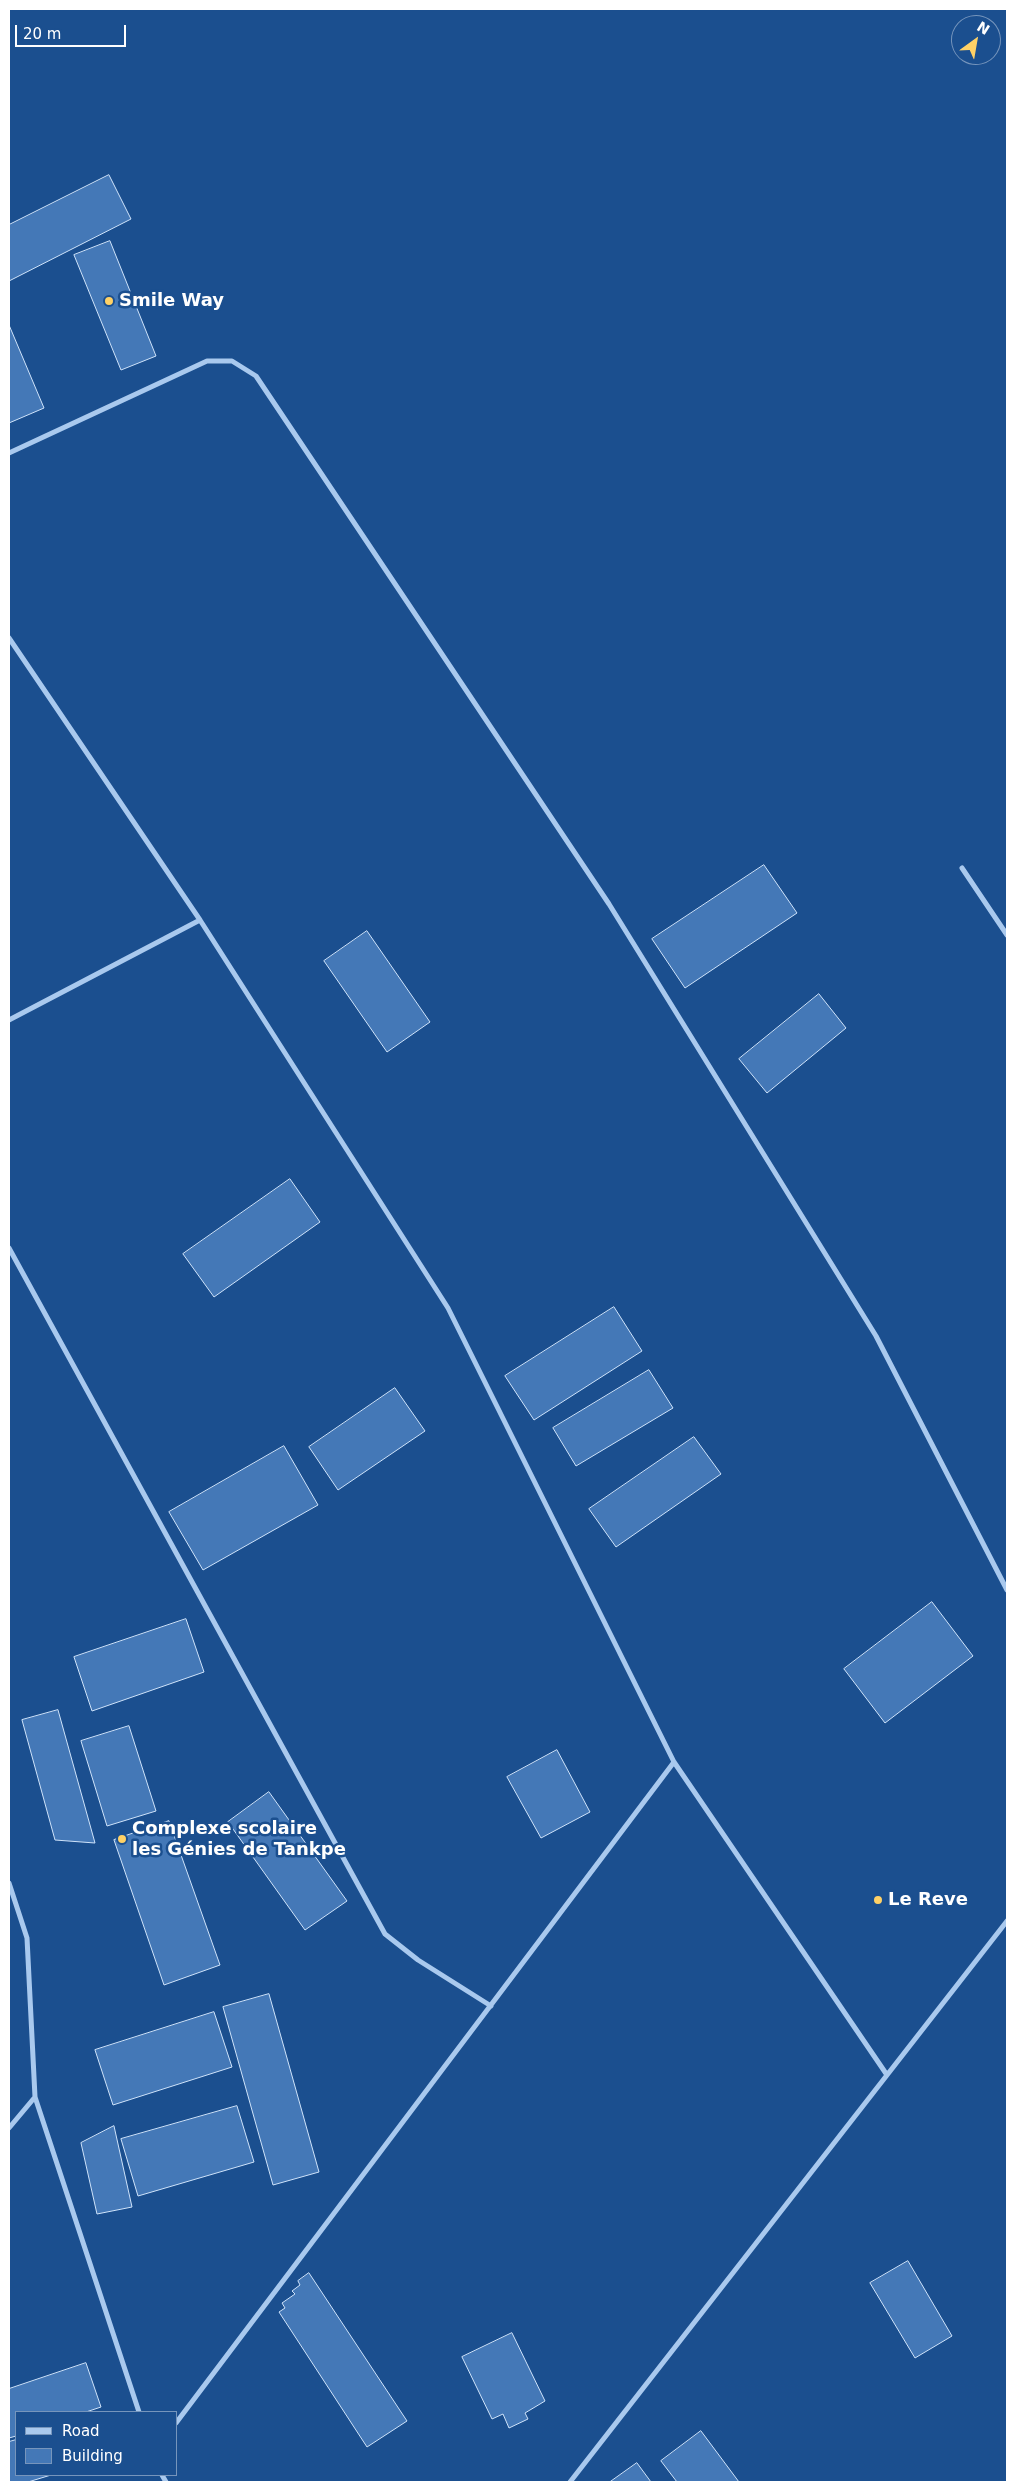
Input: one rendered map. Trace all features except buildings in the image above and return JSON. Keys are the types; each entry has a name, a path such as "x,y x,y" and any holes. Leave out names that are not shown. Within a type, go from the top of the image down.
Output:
{"street":[{"path":"9,453 207,361 232,361 256,376 609,904 876,1336 1007,1590"},
{"path":"9,638 200,920 448,1308 674,1762 887,2075"},
{"path":"962,868 1007,936"},
{"path":"9,1020 200,920"},
{"path":"9,1248 385,1934 418,1960 491,2006"},
{"path":"178,2420 674,1762"},
{"path":"9,1883 27,1938 35,2097 138,2411"},
{"path":"570,2482 1007,1921"},
{"path":"9,2128 35,2097"}],"place":[{"name":"Smile Way","path":"109,301"},
{"name":"Complexe scolaire les Génies de Tankpe","path":"122,1839"},
{"name":"Le Reve","path":"878,1900"}]}
